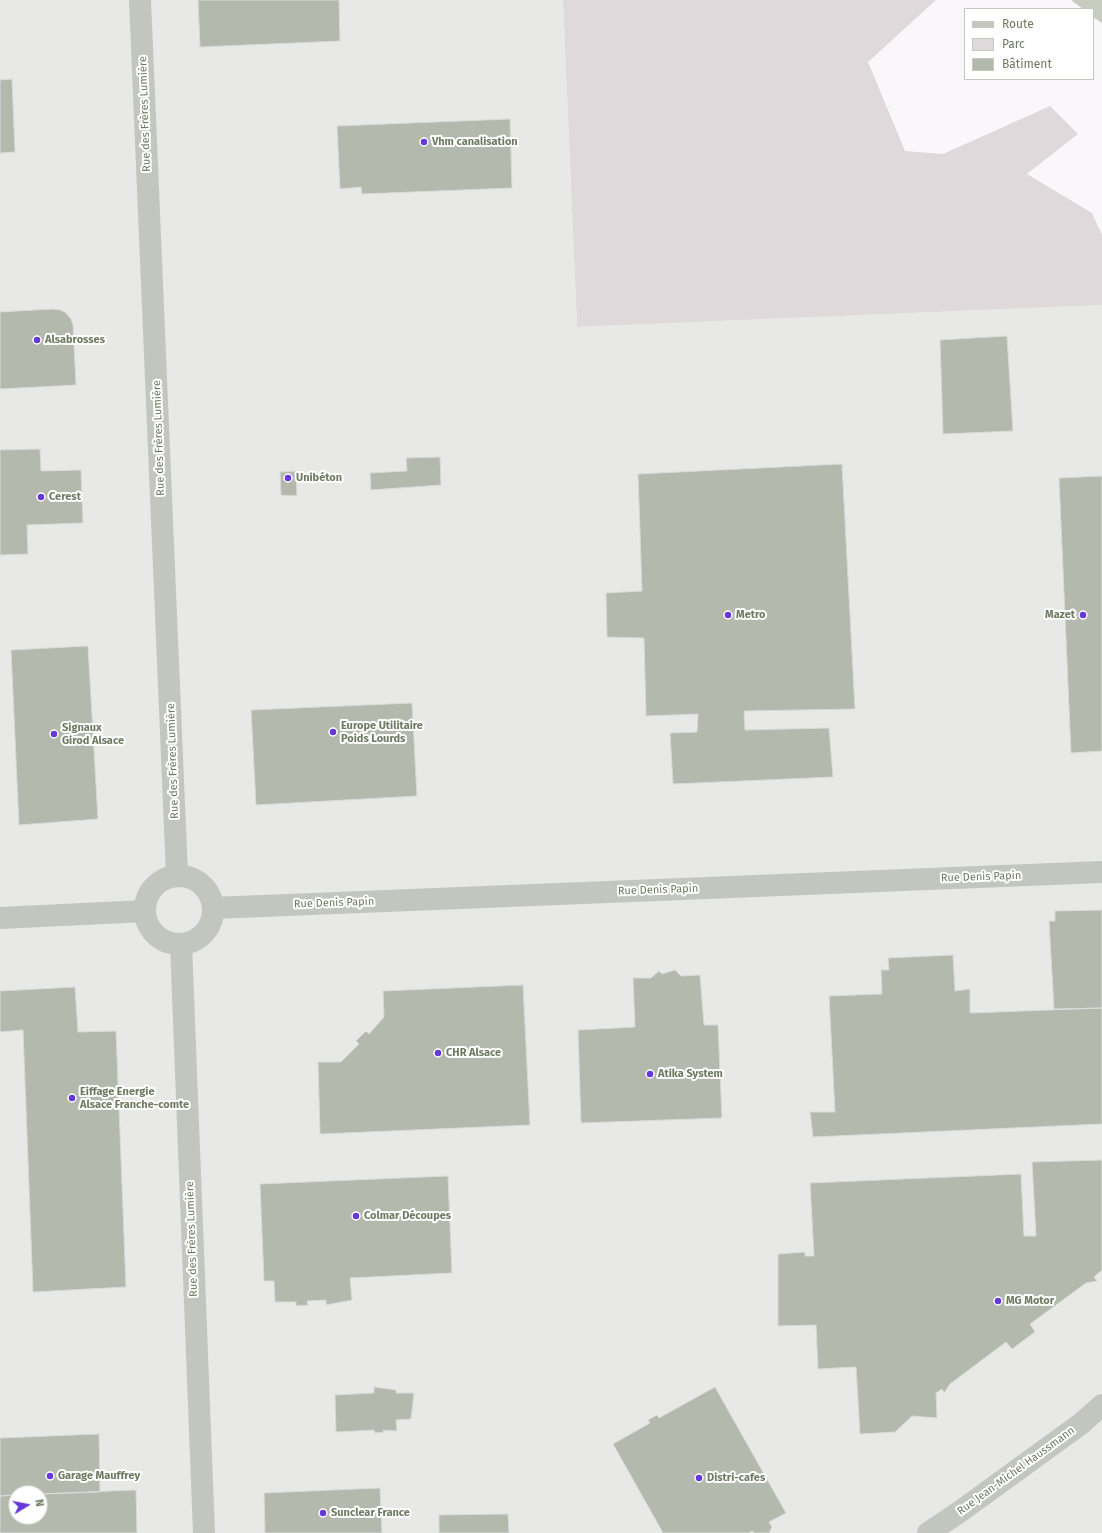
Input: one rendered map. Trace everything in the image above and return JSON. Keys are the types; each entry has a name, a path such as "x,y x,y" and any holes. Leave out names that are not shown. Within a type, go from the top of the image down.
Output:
{"street":[{"name":"Rue des Frères Lumière","path":"140,0 178,875"},
{"name":"Rue Denis Papin","path":"213,908 1102,872"},
{"path":"178,875 191,877 202,884 210,895 213,908 211,922 204,933 193,941 180,944 167,942 156,935 148,924 145,911 147,898 153,887 164,878 178,875"},
{"path":"0,918 145,911"},
{"name":"Rue des Frères Lumière","path":"180,944 204,1533"},
{"name":"Rue Jean-Michel Haussmann","path":"928,1533 1082,1423 1102,1405"}],"shaded area":[{"path":"0,0 563,0 577,327 1102,305 1102,1533 0,1533"},
{"path":"1071,0 1102,0 1102,23 1094,18 1094,8 1082,8"}],"green space":[{"path":"563,0 936,0 868,62 905,151 943,154 1050,106 1078,134 1027,174 1092,213 1102,235 1102,305 577,327"}],"building":[{"path":"198,0 339,0 340,41 200,47"},
{"path":"12,79 15,152 0,153 0,80"},
{"name":"Vhm canalisation","path":"510,119 512,188 362,194 361,187 340,189 337,126"},
{"name":"Alsabrosses","path":"52,309 65,312 71,319 73,325 76,385 0,389 0,312"},
{"path":"1007,336 1013,431 943,434 940,340"},
{"name":"Cerest","path":"40,449 41,471 81,470 83,523 27,525 28,554 0,555 0,450"},
{"path":"440,457 441,485 371,490 370,473 407,471 406,458"},
{"name":"Metro","path":"842,464 855,709 744,711 745,730 829,728 833,777 673,784 670,733 697,732 698,714 646,716 644,638 607,637 606,593 642,591 638,474"},
{"name":"Unibéton","path":"296,471 297,496 281,495 280,472"},
{"name":"Mazet","path":"1102,476 1102,751 1071,753 1059,478"},
{"name":"Signaux Girod Alsace","path":"88,646 98,819 19,825 11,650"},
{"name":"Europe Utilitaire Poids Lourds","path":"412,703 417,796 256,805 251,710"},
{"path":"1102,910 1102,1008 1054,1009 1049,921 1055,921 1055,911"},
{"path":"953,955 955,991 970,989 970,1013 1102,1008 1102,1124 813,1137 810,1112 835,1112 829,996 882,994 881,970 889,970 888,958"},
{"name":"Atika System","path":"675,970 681,976 700,975 704,1025 718,1025 722,1118 581,1123 578,1030 635,1027 633,978 651,978 659,971 662,974"},
{"name":"CHR Alsace","path":"523,985 530,1125 320,1134 318,1062 341,1062 359,1044 356,1041 366,1031 369,1034 384,1017 383,991"},
{"name":"Eiffage Energie Alsace Franche-comte","path":"75,987 78,1032 116,1031 126,1287 33,1292 23,1030 0,1032 0,991"},
{"path":"1102,1160 1102,1270 1094,1277 1097,1281 1086,1283 1030,1324 1035,1332 1012,1349 1006,1342 950,1384 944,1393 942,1389 936,1393 937,1418 912,1416 895,1432 860,1434 856,1367 818,1369 816,1325 778,1326 778,1254 805,1252 805,1256 814,1256 810,1183 1021,1174 1024,1236 1036,1236 1032,1162"},
{"name":"Colmar Découpes","path":"448,1176 452,1273 350,1278 352,1300 326,1305 326,1300 307,1301 308,1305 296,1306 296,1302 275,1302 274,1281 264,1281 260,1184"},
{"path":"374,1387 396,1390 396,1393 414,1393 411,1419 396,1420 397,1431 383,1430 384,1432 375,1433 374,1430 336,1432 335,1395 374,1393"},
{"name":"Distri-cafes","path":"715,1387 786,1513 769,1522 772,1527 769,1533 754,1533 752,1531 749,1533 663,1533 613,1444 650,1423 648,1420 657,1415 659,1418"},
{"name":"Garage Mauffrey","path":"99,1434 100,1492 48,1494 48,1485 8,1485 8,1496 0,1496 0,1438"},
{"name":"Sunclear France","path":"380,1488 382,1533 265,1533 264,1493"},
{"path":"136,1490 137,1533 0,1533 0,1496 8,1496 8,1525 48,1525 48,1494"},
{"path":"508,1514 509,1533 439,1533 439,1515"}],"place":[{"name":"Vhm canalisation","path":"424,142"},
{"name":"Alsabrosses","path":"37,340"},
{"name":"Unibéton","path":"288,478"},
{"name":"Cerest","path":"41,497"},
{"name":"Metro","path":"728,615"},
{"name":"Mazet","path":"1083,615"},
{"name":"Europe Utilitaire Poids Lourds","path":"333,732"},
{"name":"Signaux Girod Alsace","path":"54,734"},
{"name":"CHR Alsace","path":"438,1053"},
{"name":"Atika System","path":"650,1074"},
{"name":"Eiffage Energie Alsace Franche-comte","path":"72,1098"},
{"name":"Colmar Découpes","path":"356,1216"},
{"name":"MG Motor","path":"998,1301"},
{"name":"Garage Mauffrey","path":"50,1476"},
{"name":"Distri-cafes","path":"699,1478"},
{"name":"Sunclear France","path":"323,1513"}]}
